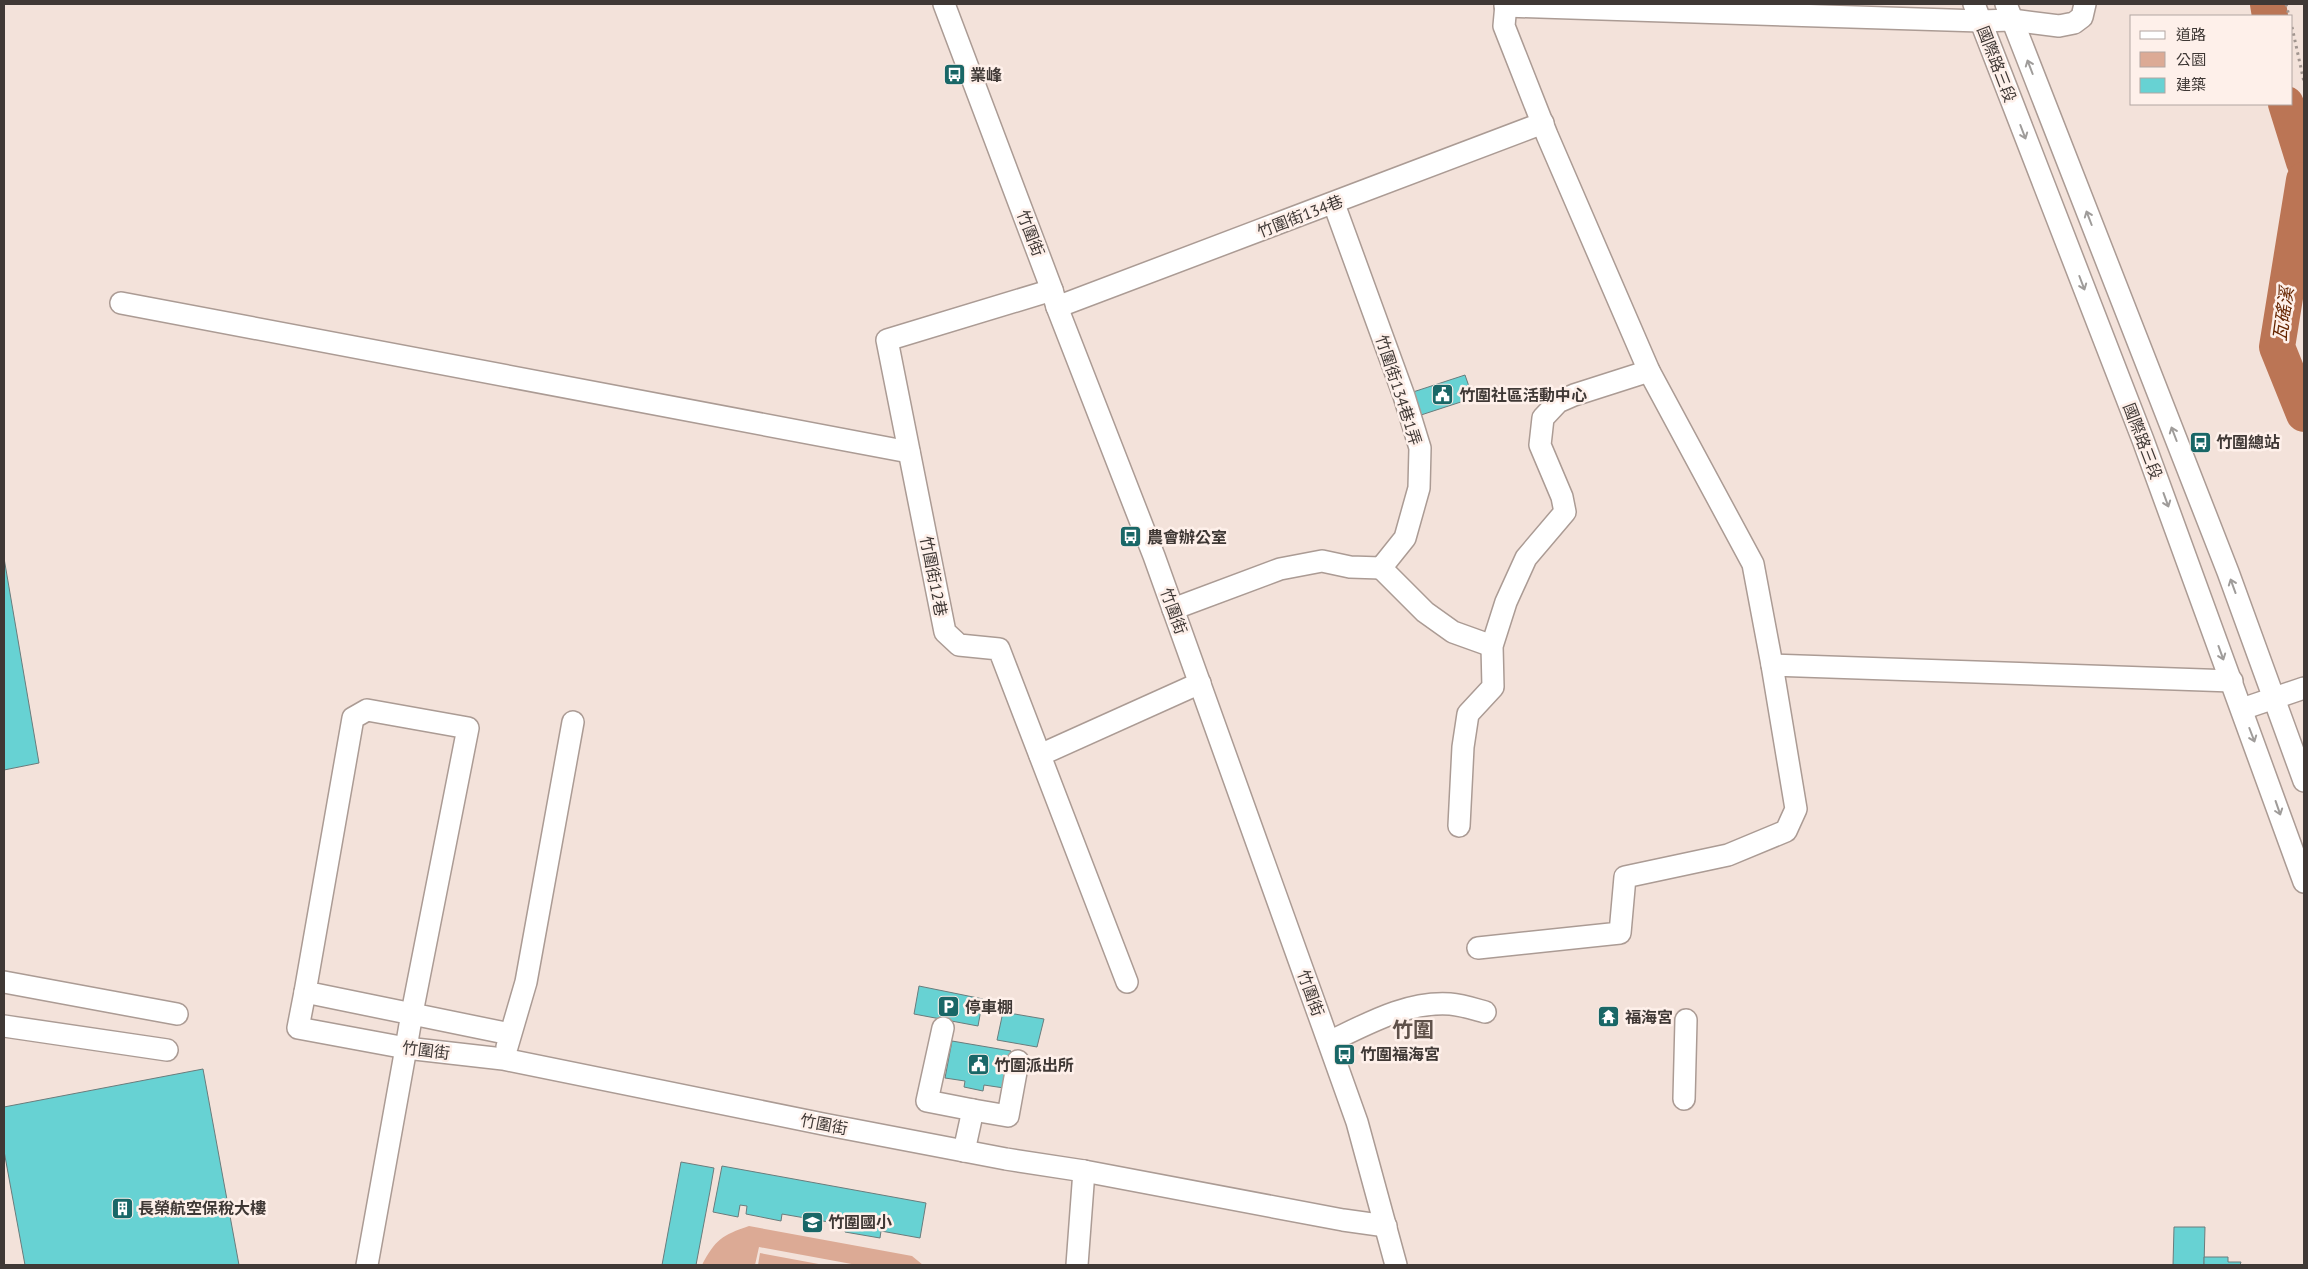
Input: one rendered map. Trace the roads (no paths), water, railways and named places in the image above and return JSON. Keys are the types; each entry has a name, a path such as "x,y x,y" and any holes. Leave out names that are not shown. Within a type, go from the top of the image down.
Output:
{"street":[{"name":"竹圍街","path":"944,4 1173,609 1329,1042 1357,1122 1396,1265"},
{"path":"1478,948 1620,934 1625,877 1728,856 1786,831 1796,809 1753,564 1649,371 1543,124 1504,26 1506,5 2009,12 2059,26 2074,23 2082,17 2085,4"},
{"name":"國際路三段","path":"1977,12 2143,440 2262,762 2304,882"},
{"name":"國際路三段","path":"2009,12 2228,572 2274,697 2298,747 2304,781"},
{"name":"竹圍街134巷","path":"1054,298 1334,204 1543,124"},
{"name":"竹圍街134巷1弄","path":"1334,204 1404,396 1420,448 1419,488 1405,538 1381,568"},
{"name":"竹圍街12巷","path":"1054,298 888,340 945,632 959,645 999,649 1127,982"},
{"path":"121,303 909,452"},
{"path":"1459,826 1463,747 1468,714 1493,687 1492,646 1506,602 1526,558 1564,512 1562,496 1540,445 1543,418 1558,402 1649,371"},
{"path":"1173,609 1280,568 1322,561 1350,567 1381,568 1425,612 1453,632 1492,646"},
{"path":"1772,665 2232,681"},
{"path":"1040,755 1200,683"},
{"path":"2242,709 2304,688"},
{"path":"368,1265 412,1013 468,728 367,710 352,718 305,992 412,1013 510,1034"},
{"path":"503,1059 526,982 572,722"},
{"path":"2262,762 2298,747"},
{"path":"4,982 177,1014"},
{"name":"竹圍街","path":"305,992 298,1028 406,1048 503,1059 964,1151 1084,1171 1343,1220 1386,1226"},
{"path":"1329,1042 1415,1005 1451,1004 1485,1012"},
{"path":"1684,1098 1686,1020"},
{"path":"4,1026 167,1050"},
{"path":"943,1028 927,1100 1008,1116 1018,1061"},
{"path":"964,1151 973,1110"},
{"path":"1077,1265 1084,1171"}],"waterway":[{"name":"瓦磘溪","path":"2268,4 2270,15"},
{"name":"瓦磘溪","path":"2286,105 2304,162"},
{"name":"瓦磘溪","path":"2304,180 2277,347 2304,414"}],"place":[{"name":"業峰","path":"954,75"},
{"name":"竹圍社區活動中心","path":"1443,395"},
{"name":"竹圍總站","path":"2200,442"},
{"name":"農會辦公室","path":"1131,537"},
{"name":"停車棚","path":"949,1007"},
{"name":"福海宮","path":"1609,1017"},
{"name":"竹圍福海宮","path":"1344,1054"},
{"name":"竹圍派出所","path":"978,1065"},
{"name":"長榮航空保稅大樓","path":"122,1208"},
{"name":"竹圍國小","path":"812,1222"}],"district":[{"name":"竹圍","path":"1413,1029"}]}
